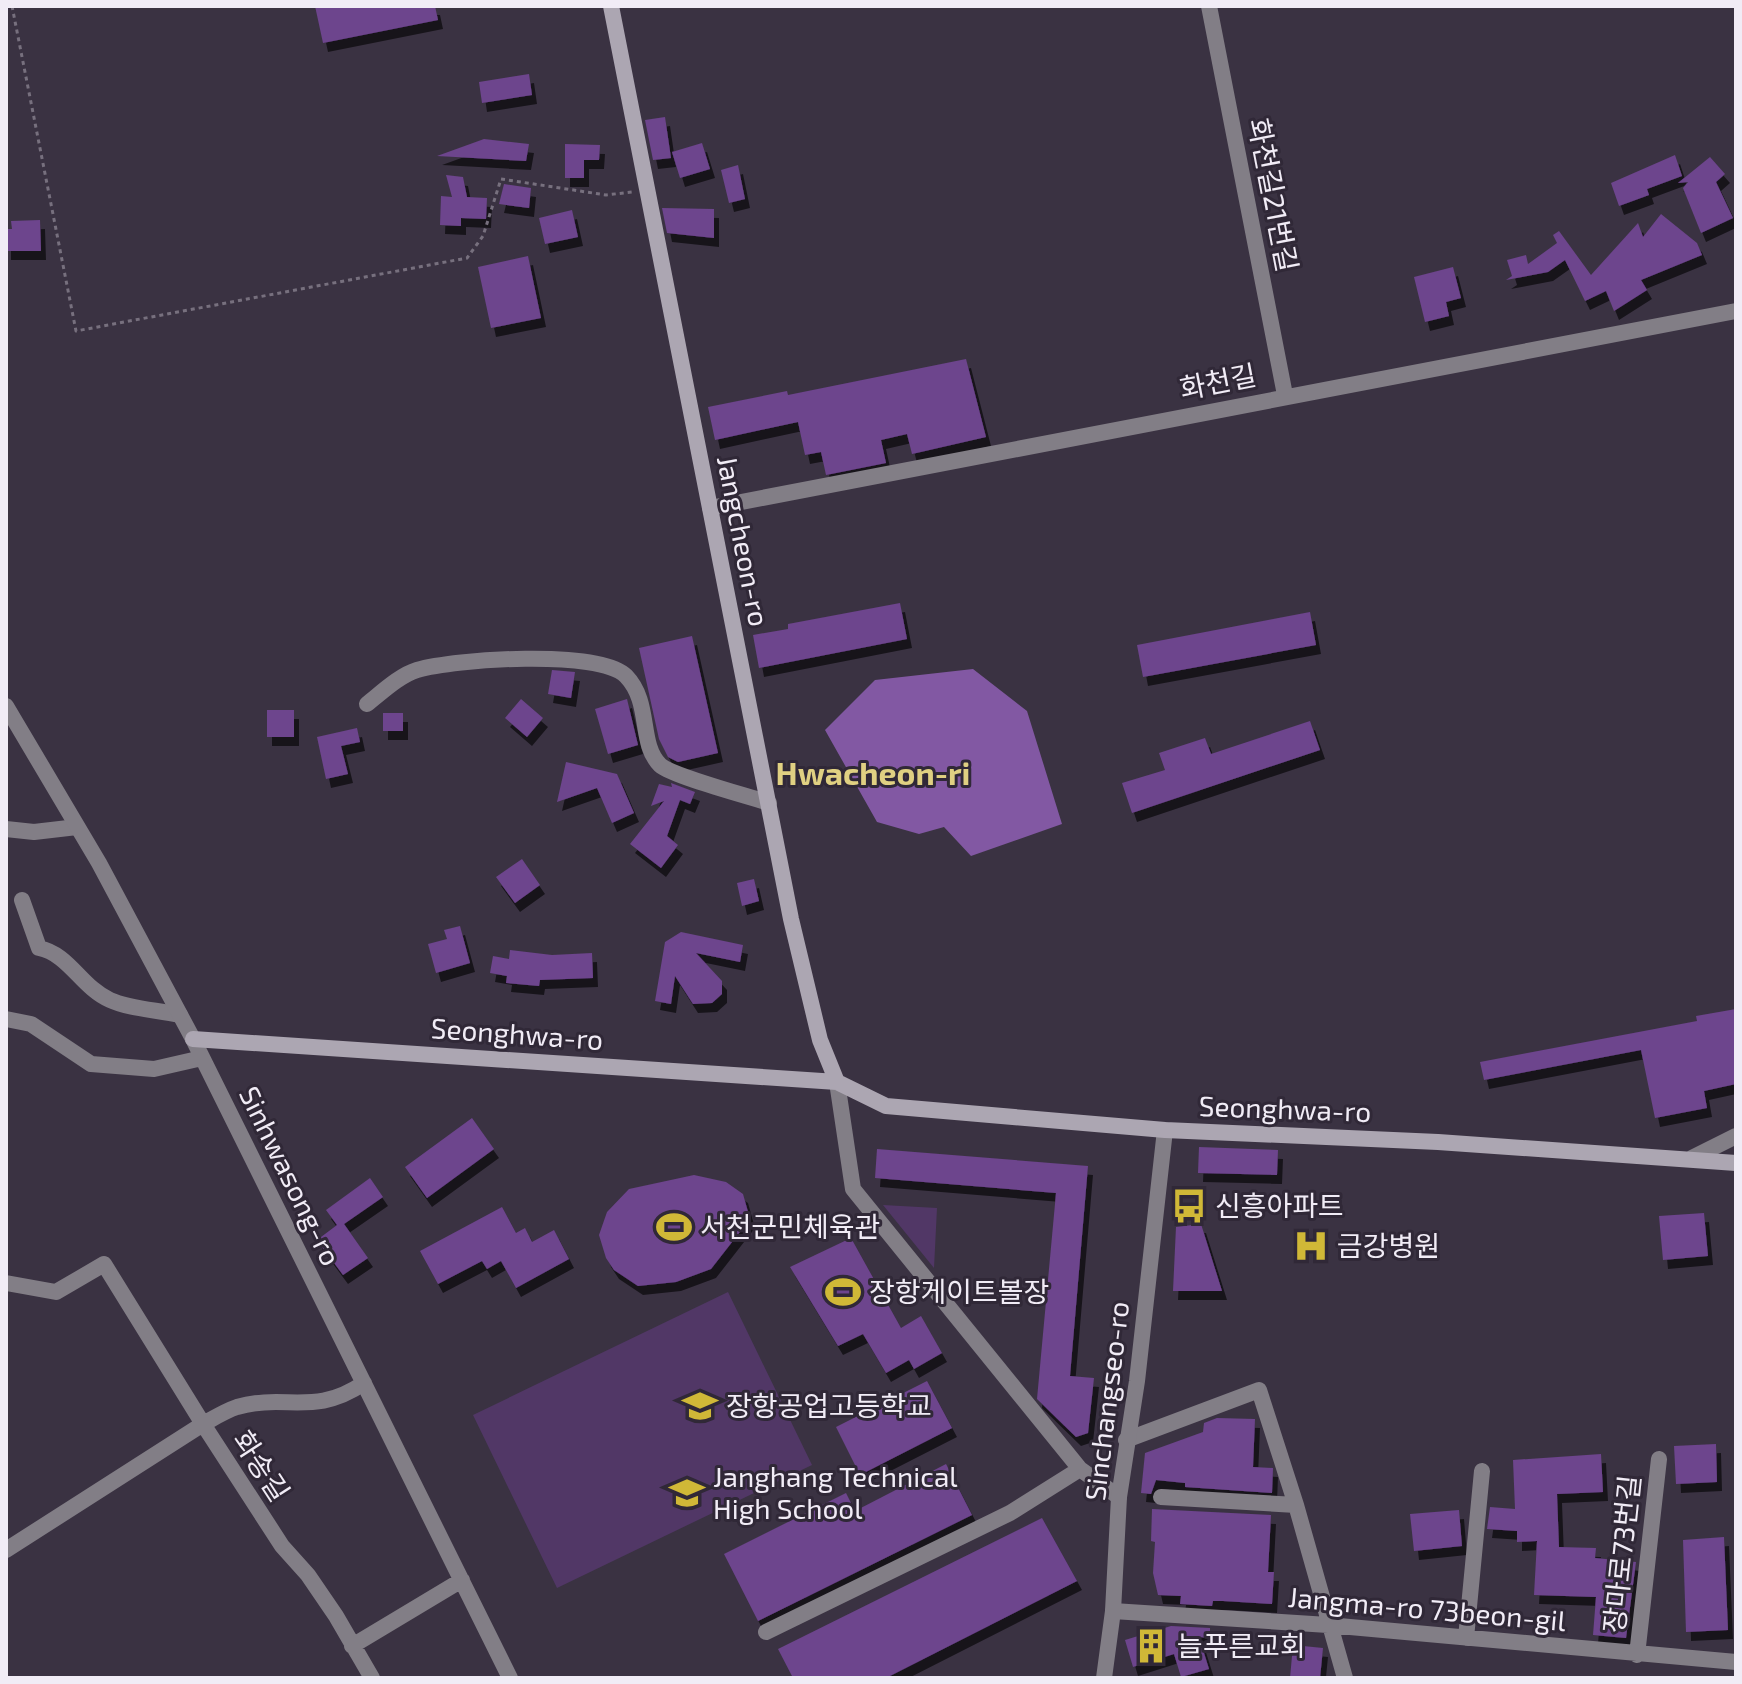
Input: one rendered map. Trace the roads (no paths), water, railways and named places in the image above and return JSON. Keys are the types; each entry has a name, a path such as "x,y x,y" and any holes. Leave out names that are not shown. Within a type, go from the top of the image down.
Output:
{"main road":[{"name":"Jangcheon-ro","path":"611,6 769,803 820,1040 837,1082"},
{"name":"Seonghwa-ro","path":"193,1039 837,1082 886,1106 1165,1130 1692,1158 1736,1163"}],"street":[{"name":"화천길21번길","path":"1209,6 1285,395"},
{"name":"화천길","path":"710,508 1285,395 1736,311"},
{"path":"367,704 415,670 480,659 540,658 599,666 624,673 641,696 651,752 662,767 769,803"},
{"name":"Sinhwasong-ro","path":"6,706 77,827 193,1039 510,1678"},
{"path":"6,829 34,832 77,827"},
{"path":"22,900 39,948 56,951 82,982 111,1000 180,1015"},
{"path":"6,1019 31,1024 91,1064 154,1069 202,1058"},
{"path":"837,1082 853,1189 1080,1469 1119,1497"},
{"name":"Sinchangseo-ro","path":"1104,1678 1113,1611 1119,1497 1137,1381 1165,1130"},
{"path":"1692,1158 1736,1136"},
{"path":"6,1283 56,1292 104,1264 203,1424 6,1550"},
{"name":"화송길","path":"364,1383 346,1395 315,1405 237,1407 203,1424 282,1546 308,1575 336,1616 372,1678"},
{"path":"1126,1440 1259,1390 1296,1505 1345,1678"},
{"name":"장마로73번길","path":"1637,1655 1659,1459"},
{"path":"766,1632 1010,1513 1080,1469"},
{"path":"1466,1638 1482,1471"},
{"path":"1161,1497 1296,1505"},
{"path":"352,1646 462,1580"},
{"name":"Jangma-ro 73beon-gil","path":"1113,1611 1328,1625 1736,1662"}],"place":[{"name":"신흥아파트","path":"1189,1206"},
{"name":"서천군민체육관","path":"674,1227"},
{"name":"금강병원","path":"1311,1246"},
{"name":"장항게이트볼장","path":"843,1292"},
{"name":"장항공업고등학교","path":"700,1406"},
{"name":"Janghang Technical High School","path":"687,1493"},
{"name":"늘푸른교회","path":"1151,1646"}],"district":[{"name":"Hwacheon-ri","path":"873,774"}]}
